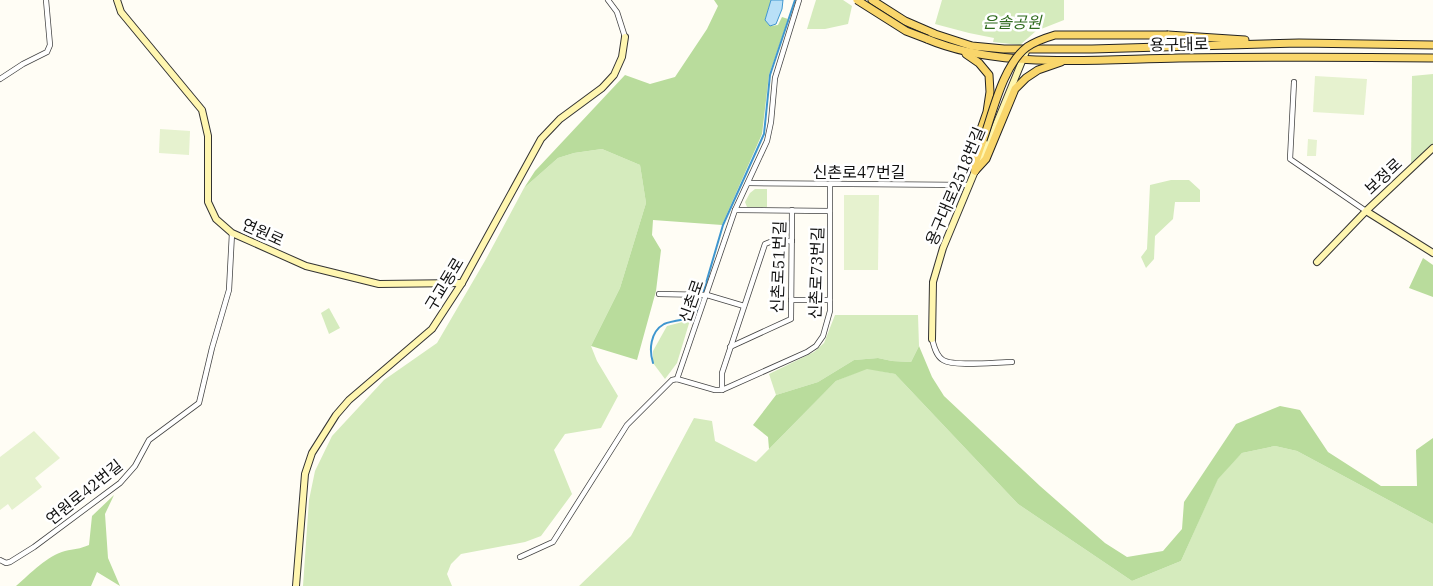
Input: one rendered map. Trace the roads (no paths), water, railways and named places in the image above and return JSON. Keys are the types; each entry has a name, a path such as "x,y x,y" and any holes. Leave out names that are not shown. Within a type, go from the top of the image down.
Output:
{"main road":[{"name":"용구대로","path":"857,0 906,31 954,50 1002,58 1050,60 1296,56 1433,58"},
{"name":"용구대로","path":"872,0 905,21 935,34 965,44 991,48 1092,49 1283,43 1433,45"},
{"path":"975,171 977,156 1008,71 1015,59 1038,40 1055,35 1168,36 1283,43"},
{"path":"954,50 962,49 991,54 994,52 991,48"},
{"path":"1050,60 1050,56 1081,55 1092,49"},
{"path":"964,52 979,63 989,75 990,92 987,112 973,152 975,171"},
{"path":"975,171 986,159 1015,89 1038,70 1066,60"}],"street":[{"path":"0,79 23,64 47,52 50,45 48,3 46,0"},
{"name":"연원로","path":"117,0 121,12 202,110 208,136 208,202 216,219 232,233 306,266 379,284 462,283"},
{"name":"구교동로","path":"296,586 305,474 312,453 348,400 432,330 462,283 541,139 560,119 602,88 614,75 622,57 625,37 617,12 608,0"},
{"name":"신촌로","path":"677,379 735,210 767,141 771,122 775,78 799,0"},
{"name":"용구대로2518번길","path":"932,339 933,282 943,248 1027,49"},
{"path":"1294,82 1290,159 1366,211 1317,262"},
{"name":"보정로","path":"1433,148 1366,211 1433,253"},
{"name":"신촌로47번길","path":"748,183 970,185"},
{"name":"신촌로73번길","path":"792,240 765,244 722,373 722,390 807,352 816,346 824,336 828,325 830,300 830,184"},
{"name":"신촌로51번길","path":"735,210 830,211"},
{"name":"신촌로51번길","path":"730,347 791,319 792,210"},
{"name":"연원로42번길","path":"0,560 6,563 10,562 34,548 103,497 120,483 135,466 149,440 199,403 212,348 229,290 232,233"},
{"path":"658,294 707,295 744,306"},
{"path":"791,300 830,300"},
{"path":"932,339 936,351 942,360 953,363 1012,362"},
{"path":"520,557 553,542 627,425 672,380 677,379 722,390"}],"water":[{"path":"771,0 783,0 782,9 776,24 770,26 765,20"}],"waterway":[{"path":"653,363 651,347 653,336 659,327 674,321 692,318 699,307 723,225 764,134 770,75 795,0"}],"park label":[{"name":"은솔공원","path":"1012,22"}]}
